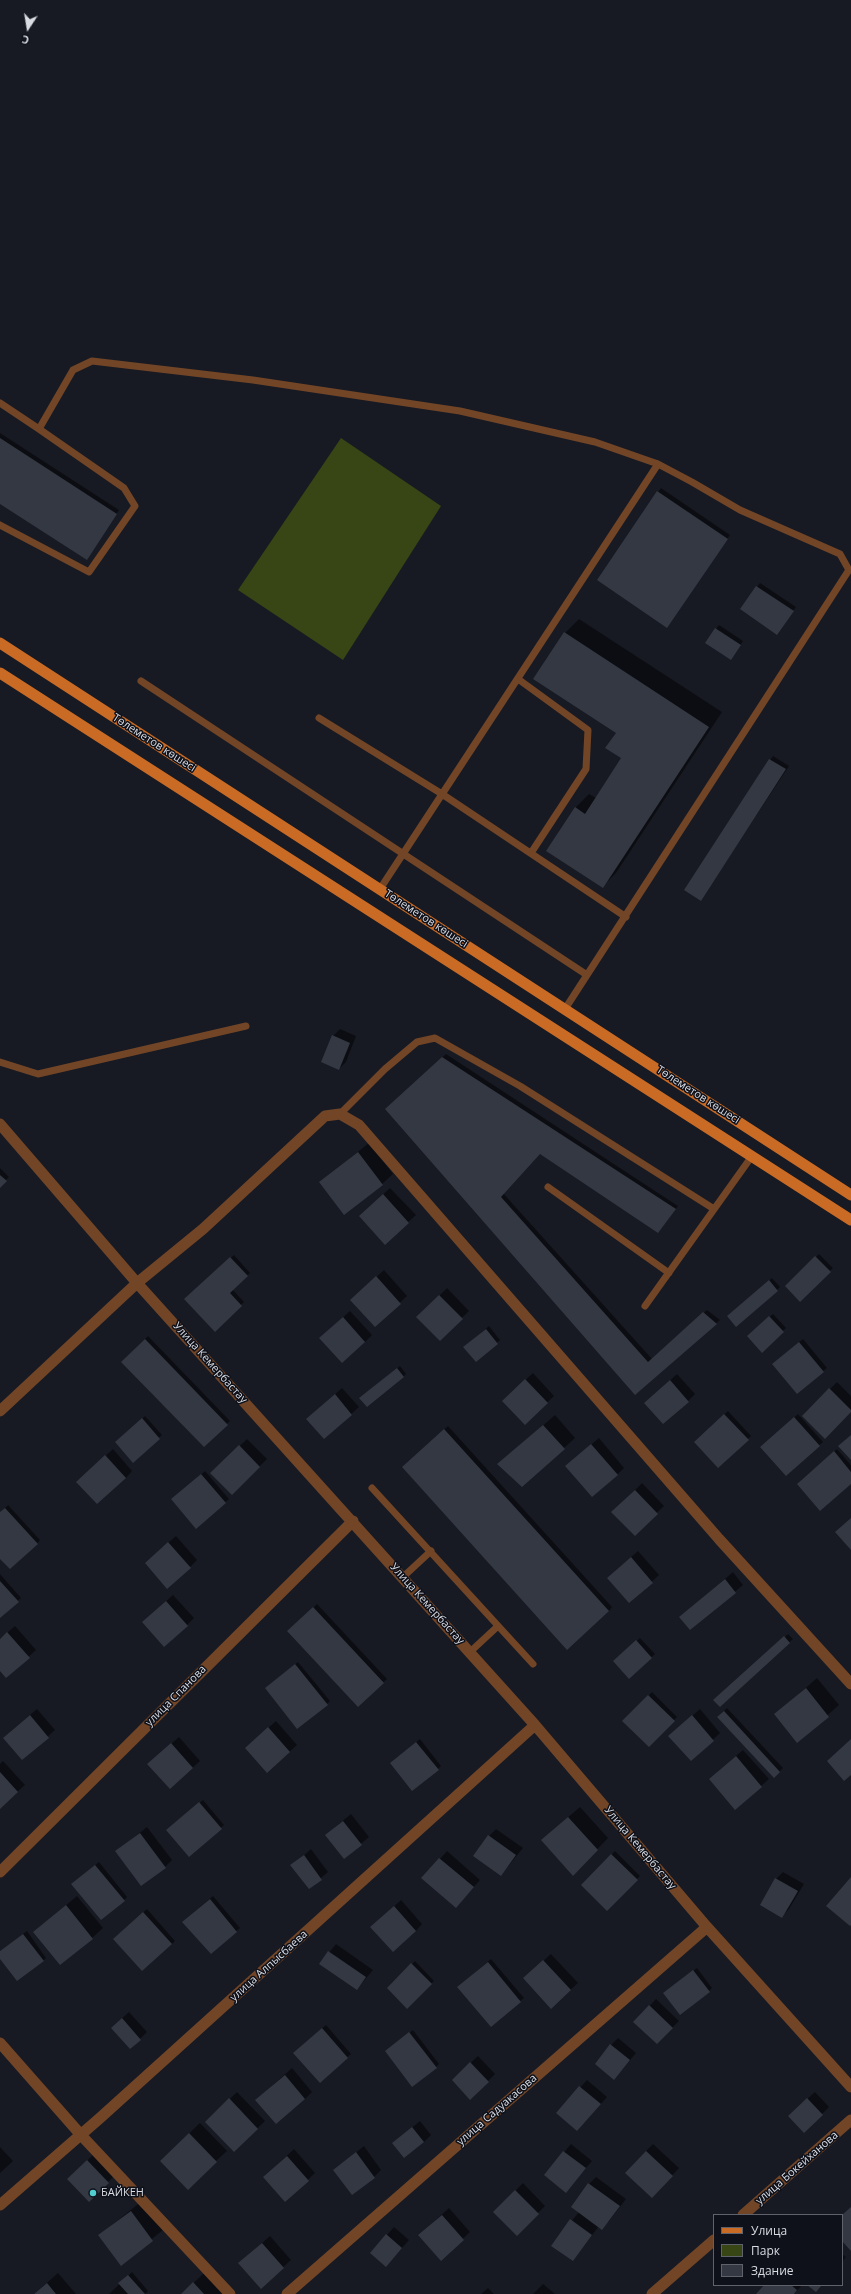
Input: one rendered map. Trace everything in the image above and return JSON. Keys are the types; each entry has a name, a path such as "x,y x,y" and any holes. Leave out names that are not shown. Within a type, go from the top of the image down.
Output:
{"main road":[{"name":"Төлеметов көшесі","path":"0,643 851,1195"},
{"name":"Төлеметов көшесі","path":"0,673 851,1220"}],"street":[{"path":"0,1410 137,1283 203,1229 325,1116 340,1114 359,1124 719,1539 851,1684"},
{"name":"Улица Кемербастау","path":"0,1124 137,1283 353,1521 535,1725 707,1927 851,2087"},
{"name":"улица Спанова","path":"0,1872 353,1521"},
{"name":"улица Алпысбаева","path":"0,2204 81,2135 535,1725"},
{"name":"улица Садуакасова","path":"287,2294 707,1927"},
{"path":"0,2043 81,2135 230,2294"},
{"name":"улица Бокейханова","path":"744,2214 851,2120"},
{"path":"652,2294 713,2241"}],"lane":[{"path":"39,429 73,370 92,361 253,380 460,411 595,442 658,464 740,510 840,554 849,570 744,730 565,1009"},
{"path":"0,403 124,488 135,506 89,572 0,525"},
{"path":"380,889 658,464"},
{"path":"518,679 588,730 586,769 531,853"},
{"path":"142,681 587,975"},
{"path":"319,718 442,794 626,916"},
{"path":"0,1062 38,1074 246,1026"},
{"path":"340,1114 385,1068 417,1042 435,1038 520,1086 714,1209"},
{"path":"645,1306 752,1156"},
{"path":"548,1187 669,1273"},
{"path":"372,1488 533,1664"},
{"path":"403,1577 431,1551"},
{"path":"470,1652 498,1626"}],"green space":[{"path":"341,438 441,506 343,660 238,590"}],"building":[{"path":"0,438 117,514 87,560 0,504"},
{"path":"657,491 728,539 667,628 597,580"},
{"path":"756,586 794,611 777,635 740,609"},
{"path":"715,628 741,645 731,660 705,643"},
{"path":"564,632 709,727 603,888 546,851 575,807 585,814 621,758 605,748 616,733 533,679"},
{"path":"769,759 786,769 701,901 684,890"},
{"path":"332,1035 350,1043 339,1070 321,1062"},
{"path":"442,1057 676,1209 658,1233 540,1154 501,1197 648,1362 703,1312 717,1324 635,1395 385,1109"},
{"path":"358,1152 383,1185 344,1215 319,1182"},
{"path":"0,1175 7,1181 0,1188"},
{"path":"383,1194 409,1223 385,1245 359,1216"},
{"path":"815,1256 831,1272 800,1302 785,1286"},
{"path":"230,1257 248,1276 230,1293 242,1306 215,1332 184,1299"},
{"path":"376,1276 401,1304 375,1327 350,1300"},
{"path":"769,1280 778,1291 736,1327 727,1316"},
{"path":"439,1295 463,1319 440,1341 416,1317"},
{"path":"769,1316 784,1332 762,1353 747,1336"},
{"path":"343,1317 365,1342 342,1363 319,1338"},
{"path":"486,1329 498,1344 476,1362 463,1347"},
{"path":"145,1339 228,1425 204,1447 121,1362"},
{"path":"799,1342 824,1372 797,1394 772,1364"},
{"path":"397,1368 404,1377 367,1407 359,1398"},
{"path":"525,1379 548,1403 525,1425 502,1401"},
{"path":"670,1380 689,1402 663,1424 644,1403"},
{"path":"829,1388 851,1410 851,1412 825,1439 802,1416"},
{"path":"335,1394 352,1415 324,1439 306,1419"},
{"path":"724,1414 749,1440 718,1468 694,1442"},
{"path":"794,1417 820,1446 786,1476 760,1447"},
{"path":"142,1418 160,1439 133,1463 115,1442"},
{"path":"543,1425 565,1449 522,1487 497,1464"},
{"path":"444,1429 609,1611 567,1650 402,1467"},
{"path":"851,1435 851,1460 838,1446"},
{"path":"591,1444 618,1475 592,1497 565,1466"},
{"path":"239,1445 260,1467 232,1495 210,1473"},
{"path":"834,1451 851,1472 851,1484 820,1511 797,1484"},
{"path":"105,1455 126,1478 97,1504 76,1482"},
{"path":"201,1474 226,1503 196,1529 171,1499"},
{"path":"635,1490 658,1514 635,1536 611,1512"},
{"path":"5,1508 38,1544 10,1569 0,1559 0,1512"},
{"path":"851,1518 851,1550 835,1532"},
{"path":"168,1542 191,1568 167,1589 145,1563"},
{"path":"631,1557 653,1583 629,1603 607,1578"},
{"path":"725,1579 736,1593 690,1630 679,1617"},
{"path":"0,1581 19,1602 0,1618"},
{"path":"166,1601 188,1626 164,1647 142,1622"},
{"path":"313,1607 384,1683 358,1707 287,1631"},
{"path":"7,1632 30,1658 6,1678 0,1671 0,1639"},
{"path":"784,1636 790,1643 720,1707 713,1700"},
{"path":"636,1640 652,1658 629,1679 613,1661"},
{"path":"295,1664 328,1705 297,1729 265,1688"},
{"path":"806,1688 829,1717 797,1743 774,1714"},
{"path":"648,1695 675,1721 649,1747 622,1721"},
{"path":"724,1711 780,1772 774,1778 717,1717"},
{"path":"30,1715 49,1738 22,1760 3,1738"},
{"path":"692,1715 714,1741 691,1761 668,1736"},
{"path":"268,1727 290,1752 267,1773 245,1748"},
{"path":"851,1739 851,1775 844,1781 827,1761"},
{"path":"416,1742 439,1770 412,1791 390,1763"},
{"path":"171,1743 193,1768 170,1789 147,1764"},
{"path":"736,1756 762,1787 735,1810 709,1779"},
{"path":"0,1772 18,1792 0,1809"},
{"path":"199,1802 222,1829 189,1857 166,1830"},
{"path":"568,1817 598,1850 573,1876 541,1840"},
{"path":"343,1821 362,1845 344,1859 325,1835"},
{"path":"140,1833 166,1868 141,1886 115,1851"},
{"path":"488,1835 516,1855 501,1876 473,1856"},
{"path":"611,1854 638,1880 607,1911 581,1885"},
{"path":"304,1855 322,1880 309,1889 290,1865"},
{"path":"439,1858 474,1887 456,1908 421,1878"},
{"path":"95,1865 125,1901 101,1920 71,1884"},
{"path":"851,1877 851,1925 850,1926 826,1906"},
{"path":"775,1878 798,1891 782,1918 760,1905"},
{"path":"210,1899 237,1932 211,1954 182,1922"},
{"path":"66,1905 93,1939 60,1965 33,1932"},
{"path":"394,1906 416,1931 393,1952 370,1927"},
{"path":"143,1912 172,1944 142,1971 113,1939"},
{"path":"23,1934 44,1961 17,1981 0,1959 0,1951"},
{"path":"328,1951 366,1977 357,1990 319,1964"},
{"path":"543,1960 571,1990 551,2009 523,1978"},
{"path":"488,1962 521,2002 491,2027 457,1987"},
{"path":"411,1963 432,1984 407,2009 387,1988"},
{"path":"693,1970 710,1992 680,2015 663,1993"},
{"path":"649,2005 673,2028 657,2044 633,2022"},
{"path":"122,2018 141,2040 130,2049 111,2028"},
{"path":"322,2028 348,2058 320,2083 293,2053"},
{"path":"409,2032 437,2068 412,2087 385,2051"},
{"path":"610,2044 630,2060 614,2080 595,2064"},
{"path":"470,2062 489,2082 470,2100 452,2080"},
{"path":"285,2075 305,2099 276,2124 255,2100"},
{"path":"579,2086 601,2104 577,2131 556,2113"},
{"path":"229,2098 258,2129 234,2152 205,2122"},
{"path":"807,2098 823,2115 804,2133 788,2116"},
{"path":"412,2127 424,2142 404,2158 392,2143"},
{"path":"189,2133 217,2162 188,2190 160,2161"},
{"path":"563,2151 586,2168 566,2193 544,2175"},
{"path":"646,2151 673,2176 652,2198 625,2173"},
{"path":"356,2152 375,2178 352,2195 333,2170"},
{"path":"287,2156 309,2181 285,2202 263,2177"},
{"path":"87,2160 109,2183 89,2202 67,2179"},
{"path":"588,2183 620,2206 602,2230 571,2207"},
{"path":"515,2190 539,2214 517,2236 493,2212"},
{"path":"851,2207 851,2251 843,2242 843,2214"},
{"path":"131,2211 153,2241 121,2266 98,2235"},
{"path":"442,2215 464,2240 441,2261 418,2235"},
{"path":"570,2219 592,2235 573,2261 551,2246"},
{"path":"386,2234 402,2248 386,2267 370,2253"},
{"path":"262,2243 284,2268 261,2289 238,2263"},
{"path":"128,2275 145,2294 128,2294 118,2283"},
{"path":"193,2282 204,2294 181,2294"},
{"path":"47,2283 56,2294 34,2294"},
{"path":"763,2286 792,2286 797,2290 794,2294 756,2294"},
{"path":"808,2286 821,2286 816,2292"}],"place":[{"name":"БАЙКЕН","path":"93,2193"}]}
